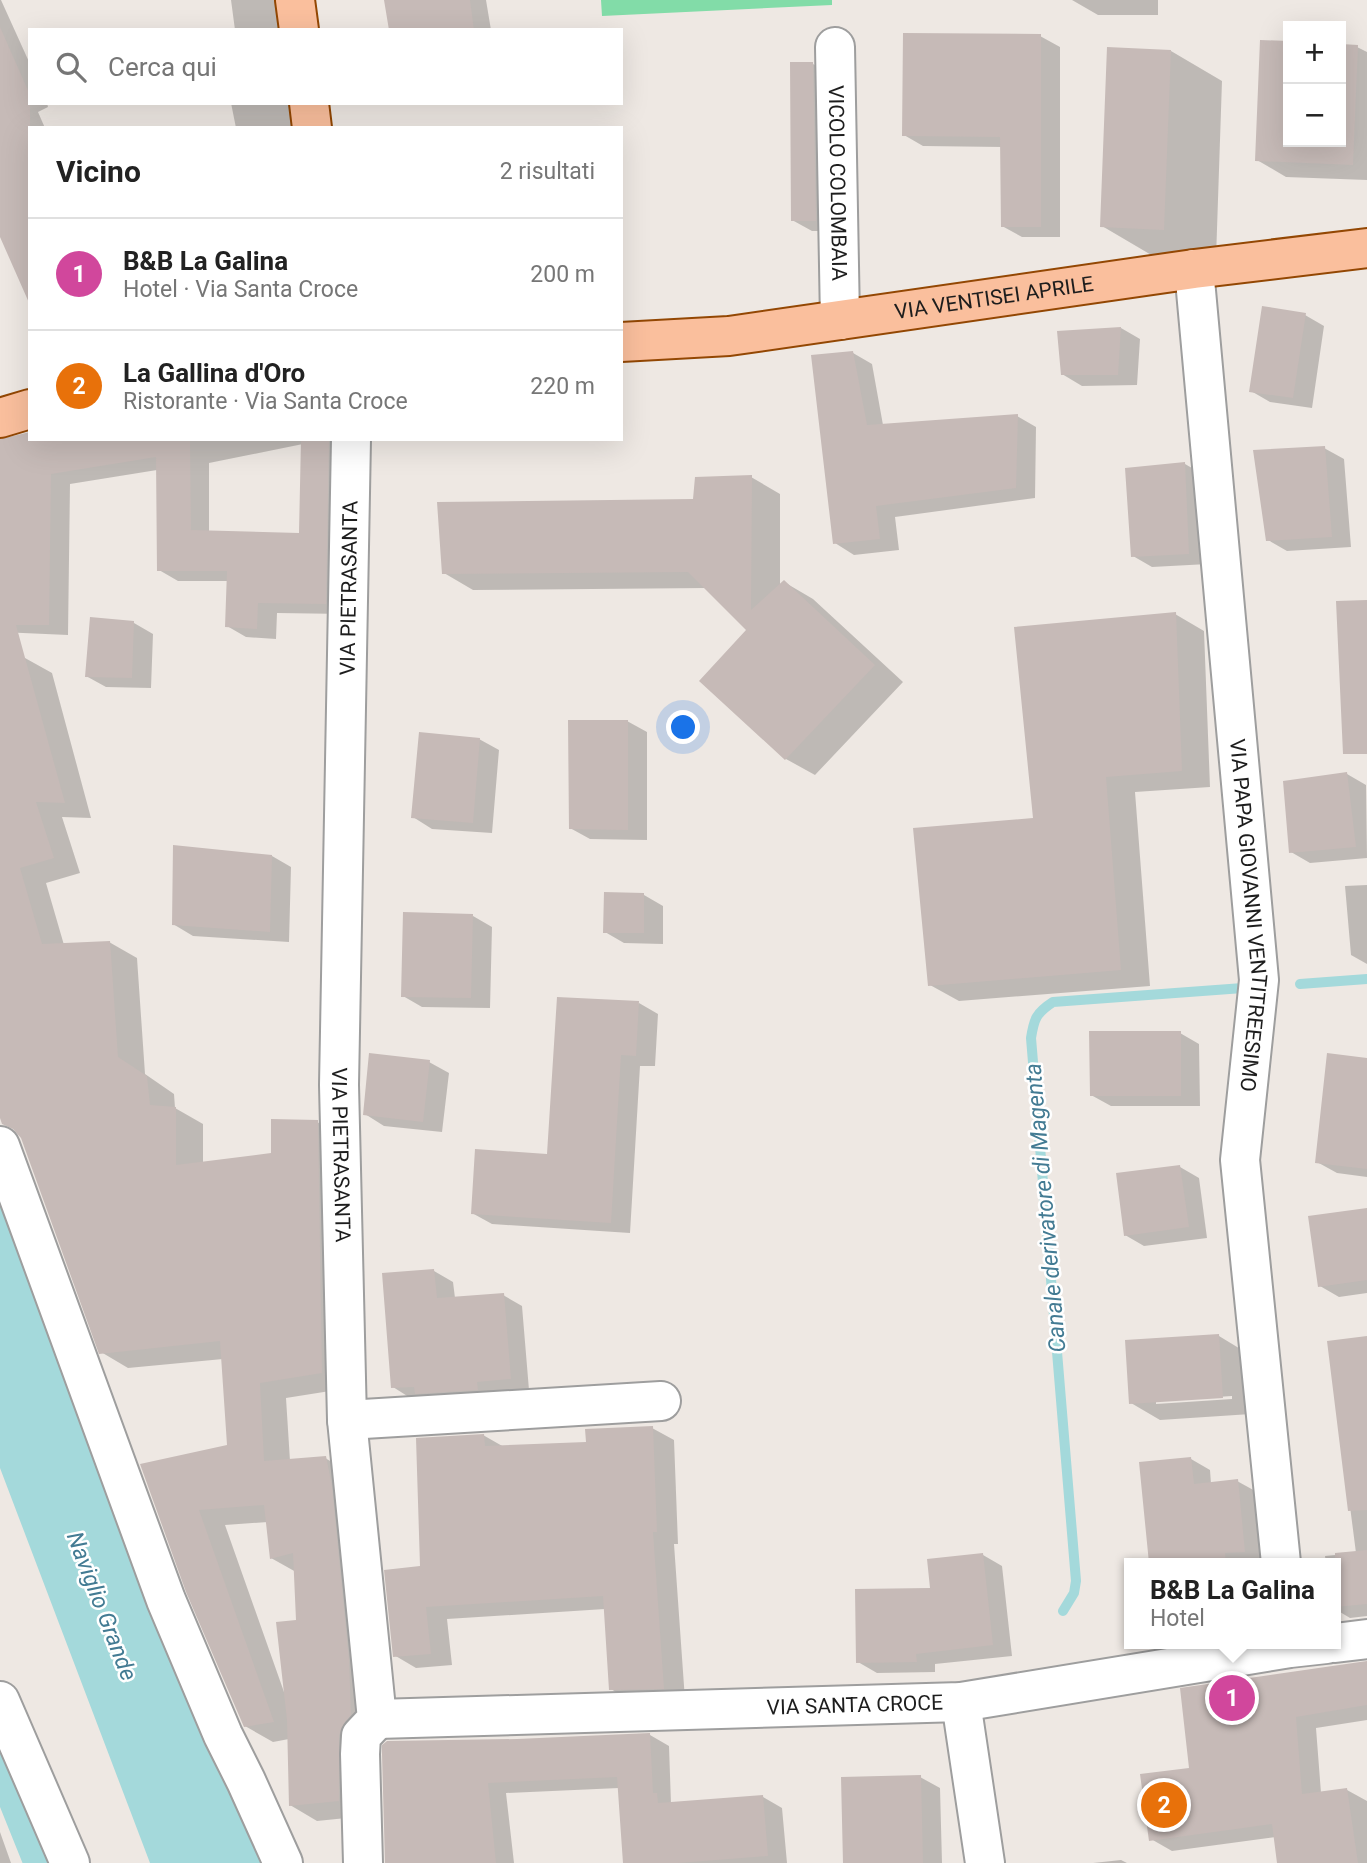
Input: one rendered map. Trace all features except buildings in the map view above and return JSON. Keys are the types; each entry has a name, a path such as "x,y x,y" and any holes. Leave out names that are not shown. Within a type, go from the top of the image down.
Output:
{"main road":[{"path":"295,0 299,28"},
{"path":"309,105 312,126"},
{"name":"VIA VENTISEI APRILE","path":"623,342 729,336 1194,269 1367,247"},
{"path":"0,418 28,409"}],"street":[{"name":"VICOLO COLOMBAIA","path":"835,47 840,320"},
{"name":"VIA PAPA GIOVANNI VENTITREESIMO","path":"1194,269 1259,979 1240,1160 1281,1558"},
{"name":"VIA PIETRASANTA","path":"355,449 339,1085 347,1420 377,1719"},
{"path":"0,1146 166,1600 223,1735 283,1863"},
{"path":"347,1420 661,1401"},
{"path":"1341,1642 1367,1639"},
{"name":"VIA SANTA CROCE","path":"377,1719 961,1702 1278,1649"},
{"path":"0,1701 70,1863"},
{"path":"961,1702 985,1863"},
{"path":"363,1863 359,1755 361,1736 377,1719"}],"green space":[{"path":"601,0 832,0 832,5 602,16"}],"water":[{"name":"Naviglio Grande","path":"0,1194 162,1637 262,1863 150,1863 0,1468"}],"waterway":[{"name":"Canale derivatore di Magenta","path":"1300,984 1367,979"},
{"name":"Canale derivatore di Magenta","path":"1063,1611 1074,1593 1076,1581 1031,1038 1033,1026 1039,1013 1053,1002 1243,988"},
{"path":"0,1756 43,1863"}],"place":[{"name":"B&B La Galina","path":"1232,1698"},
{"name":"La Gallina d'Oro","path":"1164,1805"}]}
